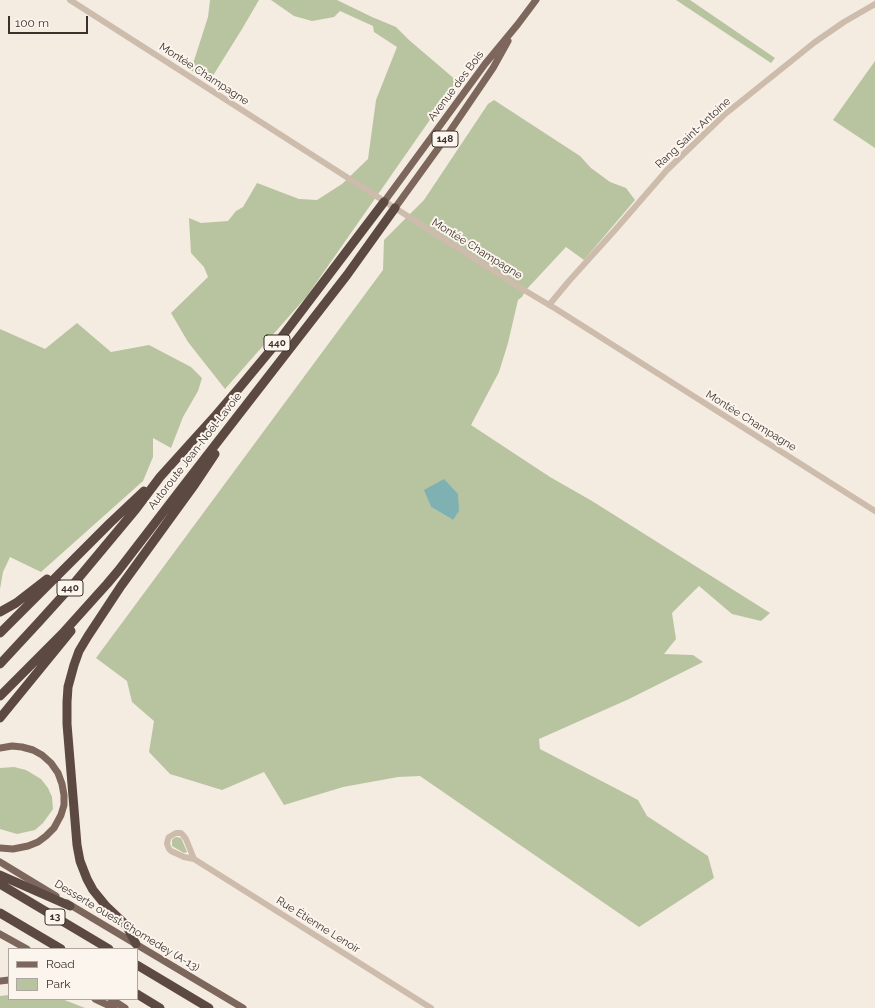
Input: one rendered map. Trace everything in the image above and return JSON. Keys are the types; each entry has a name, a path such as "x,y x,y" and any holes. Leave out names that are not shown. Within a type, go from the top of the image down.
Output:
{"highway":[{"name":"Autoroute Jean-Noël-Lavoie","path":"0,664 76,581 136,509 160,477 216,415 274,346 384,202"},
{"name":"Autoroute Jean-Noël-Lavoie","path":"0,696 62,634 107,584 347,275 395,208"},
{"path":"136,944 126,925 109,909 94,890 84,872 79,856 67,724 67,702 70,679 80,651 93,628 194,484 251,399"},
{"path":"0,632 130,503 160,477"},
{"path":"0,612 20,600 79,554"},
{"path":"0,718 67,638 107,584"},
{"path":"0,875 70,906"},
{"name":"13","path":"0,884 107,948"},
{"name":"13","path":"0,913 59,948"},
{"path":"138,966 209,1008"},
{"path":"138,995 160,1008"}],"main road":[{"name":"Avenue des Bois","path":"384,202 485,64 536,0"},
{"name":"Avenue des Bois","path":"395,208 493,68 518,24"},
{"path":"0,748 12,746 22,747 33,750 42,755 51,763 58,773 64,795 64,805 61,815 54,828 46,836 38,842 24,848 0,848"},
{"name":"Desserte ouest Chomedey (A-13)","path":"0,862 38,884 70,906 243,1008"},
{"path":"0,934 24,948"},
{"path":"97,1000 114,1008"},
{"path":"113,1000 125,1008"}],"street":[{"name":"Montée Champagne","path":"70,0 384,202 875,511"},
{"name":"Rang Saint-Antoine","path":"549,305 667,170 724,116 815,42 844,22 875,4"},
{"name":"Rue Étienne Lenoir","path":"194,859 186,839 181,833 176,833 169,837 167,844 171,851 194,859 431,1008"}],"green space":[{"path":"210,0 259,0 209,82 191,70 208,17"},
{"path":"271,0 337,0 396,27 457,81 307,296 225,389 188,342 171,313 208,277 204,267 191,253 189,218 201,223 228,221 236,211 243,207 257,183 299,199 317,200 342,184 368,159 376,100 397,47 374,32 373,26 340,11 334,17 312,21 294,16"},
{"path":"676,0 690,0 775,58 771,63"},
{"path":"875,61 875,148 833,120"},
{"path":"494,100 580,156 591,168 610,182 626,188 635,200 584,260 566,247 518,300 508,343 499,372 471,425 550,477 592,501 770,613 761,621 732,614 699,586 672,613 676,639 664,654 693,655 703,662 629,699 539,739 540,749 638,800 647,816 708,856 714,878 639,927 420,776 398,777 343,787 284,805 264,772 222,790 170,774 149,752 154,721 132,702 127,681 96,658 383,270 384,240 424,200 488,104","holes":["425,490 453,520 431,507"]},
{"path":"77,323 111,352 149,345 191,367 202,378 198,391 183,417 171,448 153,438 153,457 143,481 41,572 10,557 3,572 0,589 0,329 45,349"},
{"path":"14,767 26,770 41,779 48,788 52,797 53,809 43,823 35,830 17,834 0,829 0,768"},
{"path":"177,837 181,838 187,852 184,853 172,846 172,840"},
{"path":"8,995 8,1000 65,1000 85,1008 0,1008 0,996"}],"water":[{"path":"444,479 458,494 459,511 453,520 431,507 424,490"}]}
